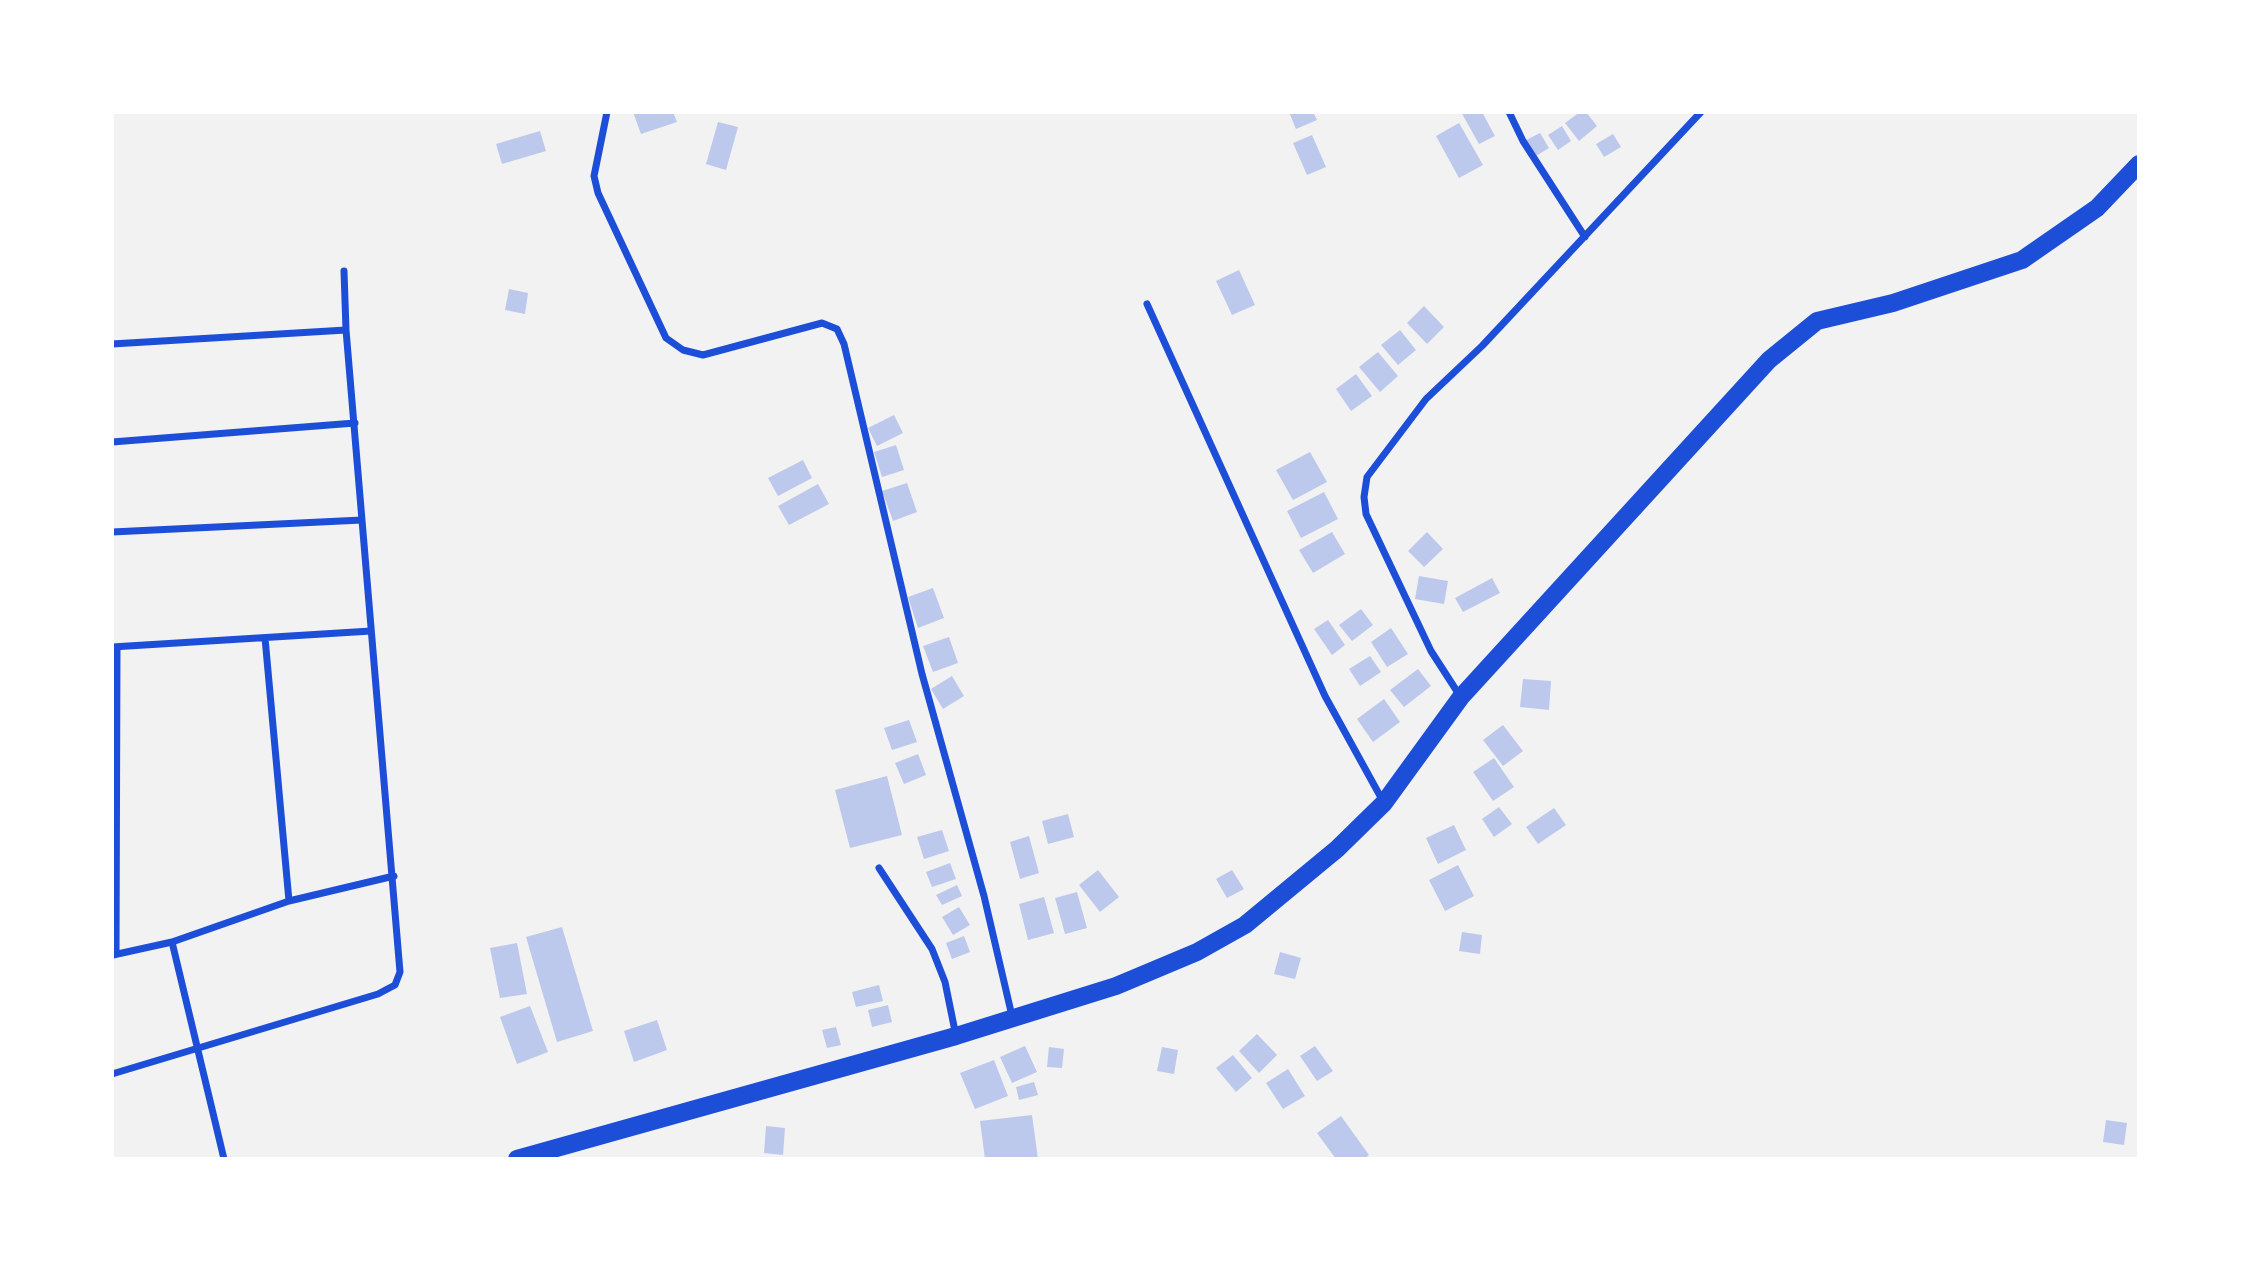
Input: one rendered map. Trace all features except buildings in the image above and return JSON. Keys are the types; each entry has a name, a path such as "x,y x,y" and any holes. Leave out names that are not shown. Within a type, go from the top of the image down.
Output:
{"main road":[{"path":"519,1159 956,1036 1116,986 1197,952 1245,925 1338,849 1384,803 1461,697 1769,360 1817,321 1893,303 2022,260 2097,208 2139,164"}],"street":[{"path":"607,112 594,176 598,193 666,338 683,351 703,355 822,323 836,329 844,344 922,674 984,896 1013,1018"},
{"path":"1509,112 1523,141 1585,237"},
{"path":"1461,697 1430,651 1366,514 1364,497 1367,477 1426,399 1482,346 1701,112"},
{"path":"112,1074 201,1050 378,994 395,985 400,972 346,330 344,271"},
{"path":"1147,304 1325,696 1384,803"},
{"path":"112,344 346,330"},
{"path":"112,442 355,424"},
{"path":"112,533 362,520"},
{"path":"371,631 115,647 114,955 172,942 289,901 394,876"},
{"path":"265,638 289,901"},
{"path":"879,868 932,948 945,982 956,1036"},
{"path":"172,942 201,1050 224,1159"}]}
